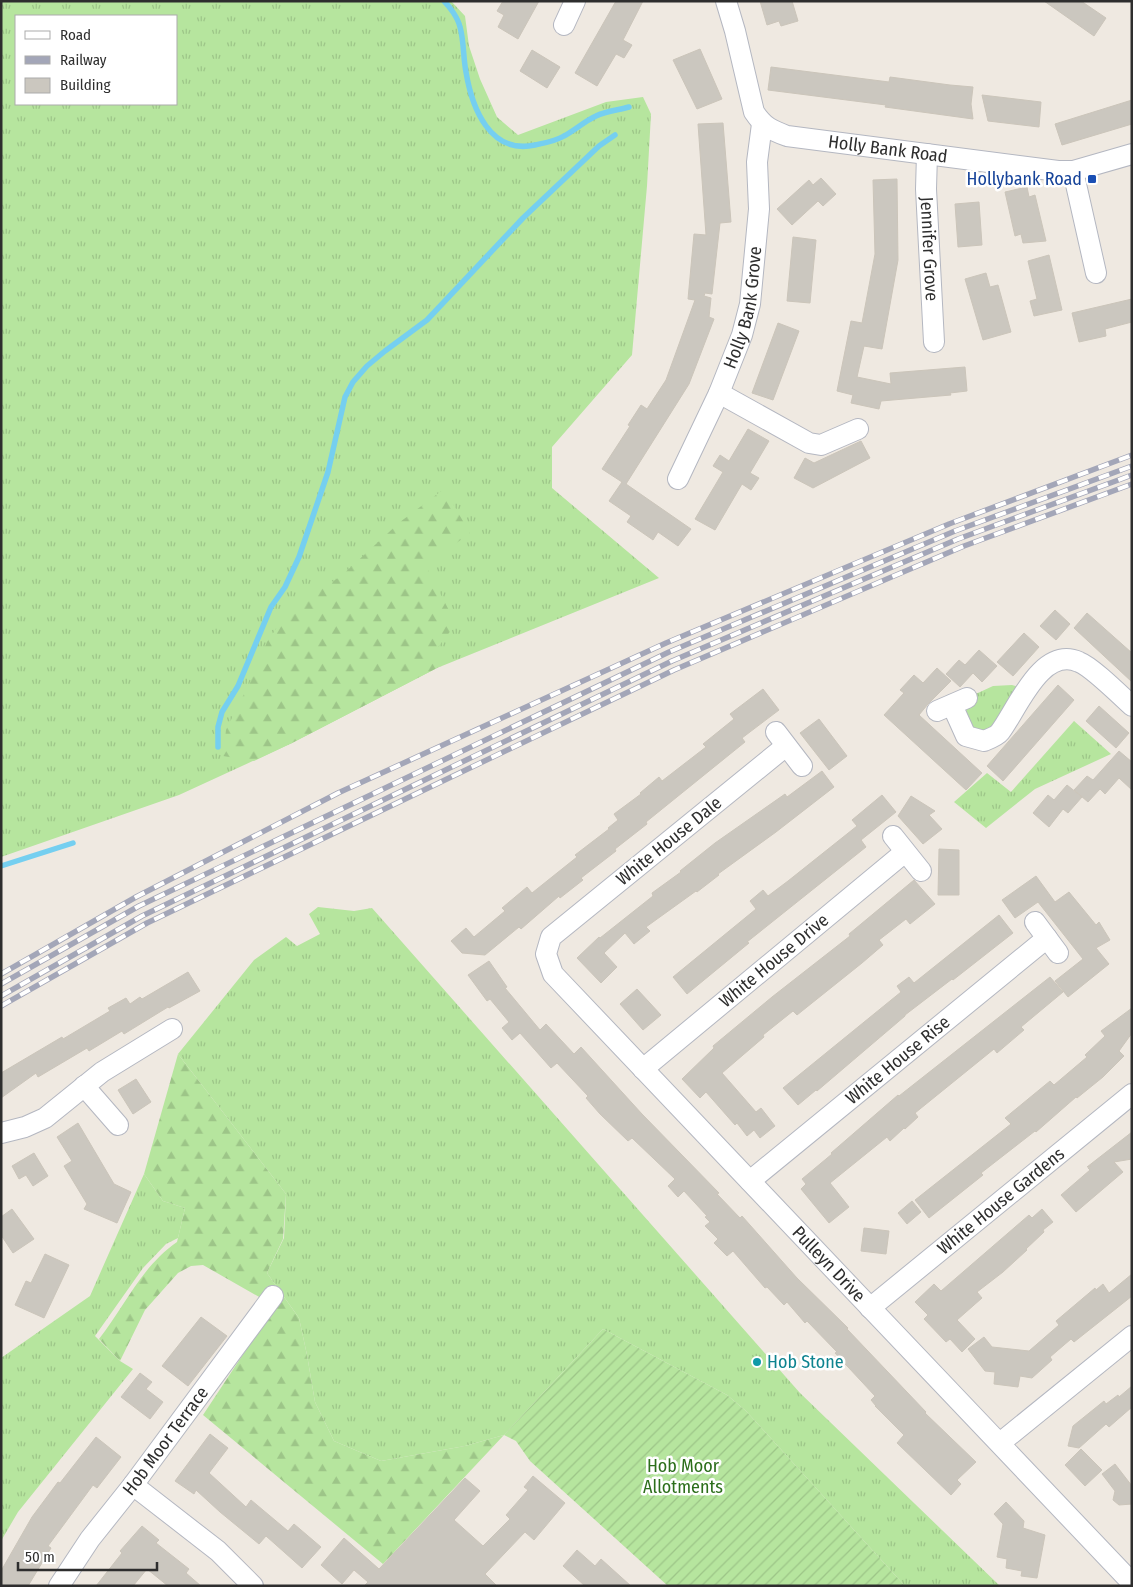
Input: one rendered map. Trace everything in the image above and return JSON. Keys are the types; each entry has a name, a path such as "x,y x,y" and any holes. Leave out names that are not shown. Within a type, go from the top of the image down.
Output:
{"street":[{"path":"564,25 575,1"},
{"path":"726,1 754,112 762,124"},
{"name":"Holly Bank Road","path":"762,124 788,136 1058,171 1073,171 1132,154"},
{"name":"Holly Bank Grove","path":"678,479 719,393 742,334 750,304 759,209 757,162 762,124"},
{"name":"Jennifer Grove","path":"927,154 926,189 934,342"},
{"path":"1073,171 1096,273"},
{"path":"719,393 809,443 821,444 858,428"},
{"path":"952,705 966,736 984,741 999,734 1038,674 1054,663 1067,659 1079,662 1085,666 1132,706"},
{"name":"White House Dale","path":"551,937 781,739 802,766"},
{"path":"893,836 920,871"},
{"name":"White House Drive","path":"643,1069 906,852"},
{"name":"White House Rise","path":"750,1181 1052,946 1035,922"},
{"name":"Pulleyn Drive","path":"551,937 546,954 553,974 1132,1583"},
{"path":"1,1133 25,1127 45,1118 102,1072 172,1029"},
{"path":"84,1086 118,1125"},
{"name":"White House Gardens","path":"870,1308 1132,1094"},
{"name":"Hob Moor Terrace","path":"59,1586 90,1539 133,1485 273,1296"},
{"path":"1000,1443 1132,1336"},
{"path":"133,1485 218,1551 253,1586"}],"green space":[{"path":"1,1 451,1 465,16 469,46 480,79 497,117 518,135 606,102 643,97 651,114 647,186 632,355 552,447 552,488 659,578 437,668 292,743 179,795 1,857"},
{"path":"444,489 470,533 426,566 456,624 431,656 437,668 254,761 223,756 226,730 267,642 291,607 340,577 400,522"},
{"path":"1012,685 1019,687 993,730 976,734 964,718 967,698 993,686"},
{"path":"1074,721 1111,754 1035,789 986,828 954,802 987,773 1011,792"},
{"path":"318,907 354,911 372,908 800,1393 1000,1586 905,1586 746,1411 727,1395 603,1329 504,1435 465,1446 381,1461 334,1441 315,1402 299,1318 267,1273 284,1238 286,1194 178,1054 254,960 286,937 297,946 320,934 309,914"},
{"path":"178,1054 286,1194 283,1239 267,1273 299,1318 315,1402 334,1441 381,1461 465,1446 504,1435 383,1564 203,1415 275,1306 203,1265 191,1266 178,1273 145,1310 120,1361 99,1339 143,1275 164,1252 177,1242 185,1208 163,1201 144,1174"},
{"path":"144,1174 163,1201 185,1208 178,1238 166,1244 143,1268 95,1336 120,1361 133,1369 18,1512 1,1541 1,1358 90,1296"},
{"name":"Hob Moor Allotments","path":"603,1329 727,1395 746,1411 905,1586 668,1586 530,1461 516,1441 504,1435"}],"building":[{"path":"503,1 539,1 518,39 498,27 504,15 497,11"},
{"path":"616,1 643,1 623,40 632,45 624,58 616,54 597,86 575,73"},
{"path":"760,1 792,1 798,21 781,26 779,21 767,25"},
{"path":"1044,1 1081,1 1106,18 1094,36"},
{"path":"700,49 722,99 697,109 673,60"},
{"path":"532,50 560,67 547,88 520,71"},
{"path":"771,67 889,82 890,77 973,87 971,104 973,119 885,107 886,105 768,90"},
{"path":"982,95 1041,102 1039,127 988,121"},
{"path":"1132,100 1132,124 1062,145 1055,124"},
{"path":"723,123 731,222 720,223 712,294 705,293 704,296 711,298 709,317 714,319 689,384 626,484 691,529 678,546 658,532 653,540 627,522 631,516 609,501 622,482 602,469 630,426 628,425 641,405 647,409 666,380 695,300 688,299 694,234 706,235 698,124"},
{"path":"821,178 836,194 823,206 818,201 792,225 777,209 809,180 813,185"},
{"path":"897,179 898,260 882,349 864,346 857,377 891,384 890,373 965,367 967,391 950,393 951,395 881,401 879,409 851,403 853,395 837,391 851,321 862,323 875,254 873,180"},
{"path":"1027,187 1029,197 1035,195 1046,241 1023,243 1021,234 1015,236 1005,192"},
{"path":"979,202 982,245 958,247 955,204"},
{"path":"793,237 816,240 810,303 787,301"},
{"path":"1049,255 1062,310 1034,316 1030,301 1037,299 1028,261"},
{"path":"986,273 990,287 998,285 1011,332 983,340 965,279"},
{"path":"1132,299 1132,322 1105,329 1106,336 1079,342 1072,313"},
{"path":"778,323 799,331 773,400 752,393"},
{"path":"748,429 769,441 750,473 759,478 751,490 742,484 715,530 695,519 723,472 713,466 720,455 729,461"},
{"path":"861,441 870,458 813,488 794,478 805,458 814,463"},
{"path":"1055,610 1070,624 1056,640 1040,626"},
{"path":"1087,613 1132,653 1132,682 1074,628"},
{"path":"1024,633 1039,647 1013,676 997,662"},
{"path":"979,650 997,666 982,682 973,673 960,687 946,674 959,660 965,665"},
{"path":"937,668 951,681 919,715 982,773 966,790 884,715 904,693 900,690 914,675 923,683"},
{"path":"1058,685 1074,700 1003,781 987,766"},
{"path":"763,689 779,710 742,738 745,742 646,822 647,824 615,849 616,851 581,878 583,880 560,898 559,896 521,929 519,927 485,955 462,953 451,941 466,928 474,937 505,911 502,908 527,887 532,893 577,857 575,855 618,820 614,814 641,794 659,777 662,781 706,747 703,744 734,719 730,714"},
{"path":"1099,706 1129,733 1116,748 1086,721"},
{"path":"819,719 847,756 829,770 800,733"},
{"path":"1119,751 1132,762 1132,790 1119,778 1105,794 1100,789 1088,802 1074,790 1087,776 1093,780"},
{"path":"822,771 834,787 718,874 697,892 646,927 650,931 634,944 625,933 604,953 617,967 601,983 577,958 599,937 653,896 652,893 681,872 715,843 785,794 787,797"},
{"path":"1067,785 1082,797 1068,813 1063,809 1049,827 1033,813 1048,795 1054,800"},
{"path":"882,795 896,812 861,840 866,847 747,942 749,943 687,994 673,977 756,909 750,901 763,890 768,896 857,826 852,820"},
{"path":"911,796 935,811 929,815 942,829 923,844 898,816"},
{"path":"939,849 959,850 959,895 938,895"},
{"path":"1036,876 1055,902 1069,892 1096,925 1099,922 1110,940 1096,948 1109,964 1068,997 1055,981 1083,959 1038,902 1015,918 1002,900"},
{"path":"914,880 935,904 910,924 906,919 879,940 883,945 862,963 797,1015 793,1011 763,1035 764,1037 722,1073 756,1112 761,1108 775,1126 760,1138 754,1130 747,1136 737,1123 735,1125 706,1092 700,1098 682,1079 714,1048 713,1046 850,936 849,934"},
{"path":"999,915 1013,933 905,1015 817,1091 798,1105 783,1088 901,992 897,986 909,977 914,983"},
{"path":"489,961 507,987 505,988 540,1030 546,1024 574,1054 581,1047 642,1114 719,1193 717,1194 740,1218 742,1216 797,1278 848,1328 925,1413 976,1462 957,1480 961,1484 951,1495 897,1443 904,1435 875,1406 871,1400 875,1396 835,1353 837,1352 807,1321 805,1323 787,1302 784,1305 767,1287 765,1288 733,1251 727,1256 714,1243 718,1239 705,1226 710,1222 705,1217 707,1216 684,1191 678,1197 668,1186 675,1179 632,1138 628,1141 600,1114 586,1098 588,1096 557,1063 551,1068 520,1033 512,1040 502,1028 509,1022 490,999 487,1001 468,975"},
{"path":"188,972 200,991 168,1007 124,1034 122,1031 89,1051 87,1048 38,1077 36,1073 1,1098 1,1073 110,1011 108,1008 126,998 130,1004 140,997 142,999"},
{"path":"1050,977 1063,992 1021,1027 1024,1030 997,1053 994,1049 915,1113 918,1117 890,1141 887,1137 830,1183 849,1207 829,1223 801,1189 806,1184 802,1179 898,1095"},
{"path":"637,989 661,1015 643,1030 620,1004"},
{"path":"1132,1008 1132,1033 1119,1051 1124,1056 1103,1077 1076,1097 1036,1132 981,1173 983,1175 929,1218 915,1200 1011,1124 1005,1118 1050,1081 1054,1085 1087,1057 1085,1055 1105,1036 1101,1031"},
{"path":"136,1079 151,1102 133,1114 118,1090"},
{"path":"78,1123 114,1184 131,1192 117,1223 84,1209 87,1204 64,1166 72,1161 57,1137"},
{"path":"1132,1132 1132,1159 1114,1162 1123,1172 1076,1212 1061,1195 1090,1170 1088,1168 1091,1166 1087,1167"},
{"path":"34,1153 48,1176 33,1186 26,1175 19,1179 12,1166"},
{"path":"912,1201 921,1212 907,1224 898,1213"},
{"path":"12,1209 34,1239 13,1253 1,1235 1,1217"},
{"path":"1042,1209 1053,1222 1043,1230 1044,1232 1027,1250 977,1292 982,1298 957,1320 975,1339 962,1352 950,1339 946,1342 924,1319 928,1315 915,1302 934,1284 941,1291 1029,1215 1032,1218"},
{"path":"864,1228 889,1231 886,1254 861,1251"},
{"path":"45,1254 69,1265 44,1318 15,1305 26,1281 31,1283"},
{"path":"1132,1274 1132,1296 1074,1342 1071,1339 1050,1357 1052,1360 1032,1378 1020,1376 1018,1387 994,1384 995,1372 985,1371 968,1349 984,1337 992,1347 1029,1351 1059,1325 1056,1321 1095,1288 1096,1290 1103,1284 1109,1293"},
{"path":"201,1317 227,1336 188,1386 162,1366"},
{"path":"140,1373 152,1382 146,1389 163,1402 150,1419 121,1397"},
{"path":"1132,1386 1132,1407 1109,1427 1106,1424 1079,1448 1068,1446 1073,1426 1104,1401 1106,1404 1118,1395 1119,1397"},
{"path":"210,1434 228,1448 209,1473 246,1507 251,1500 288,1531 294,1524 321,1547 302,1568 266,1536 259,1544 196,1490 194,1494 175,1481"},
{"path":"96,1437 121,1457 97,1488 93,1485 48,1546 51,1548 28,1586 1,1586 1,1571 32,1517 58,1482 60,1483"},
{"path":"1081,1449 1102,1470 1085,1486 1065,1465"},
{"path":"1115,1464 1132,1486 1132,1504 1119,1505 1113,1500 1115,1491 1102,1474"},
{"path":"533,1476 565,1503 534,1540 525,1532 485,1574 497,1586 364,1586 368,1582 354,1570 342,1584 321,1565 344,1538 379,1569 465,1478 480,1491 454,1520 483,1546 510,1519 506,1515 528,1490 524,1487"},
{"path":"1006,1502 1024,1521 1023,1528 1045,1535 1037,1578 1021,1576 1022,1571 1006,1568 1007,1559 997,1557 1003,1524 994,1514"},
{"path":"142,1526 159,1540 156,1543 189,1569 186,1573 201,1586 168,1586 147,1569 133,1586 96,1586 122,1553 120,1551"},
{"path":"577,1550 595,1566 601,1559 631,1586 585,1586 563,1566"}],"waterway":[{"path":"444,1 459,24 469,86 479,114 495,136 506,143 519,146 554,141 596,116 629,107"},
{"path":"218,747 218,727 222,712 238,686 271,607 285,587 299,557 328,472 345,397 353,382 367,366 427,320 523,218 599,146 615,135"},
{"path":"1,866 73,843"}],"railway":[{"path":"1,974 136,897 338,793 666,643 949,524 1132,455"},
{"path":"1,984 139,906 669,652 955,531 1132,466"},
{"path":"1,996 142,916 672,661 958,539 1132,475"},
{"path":"1,1006 147,923 674,670 964,546 1132,484"}],"place":[{"name":"Hollybank Road","path":"1092,179"},
{"name":"Hob Stone","path":"757,1362"}]}
